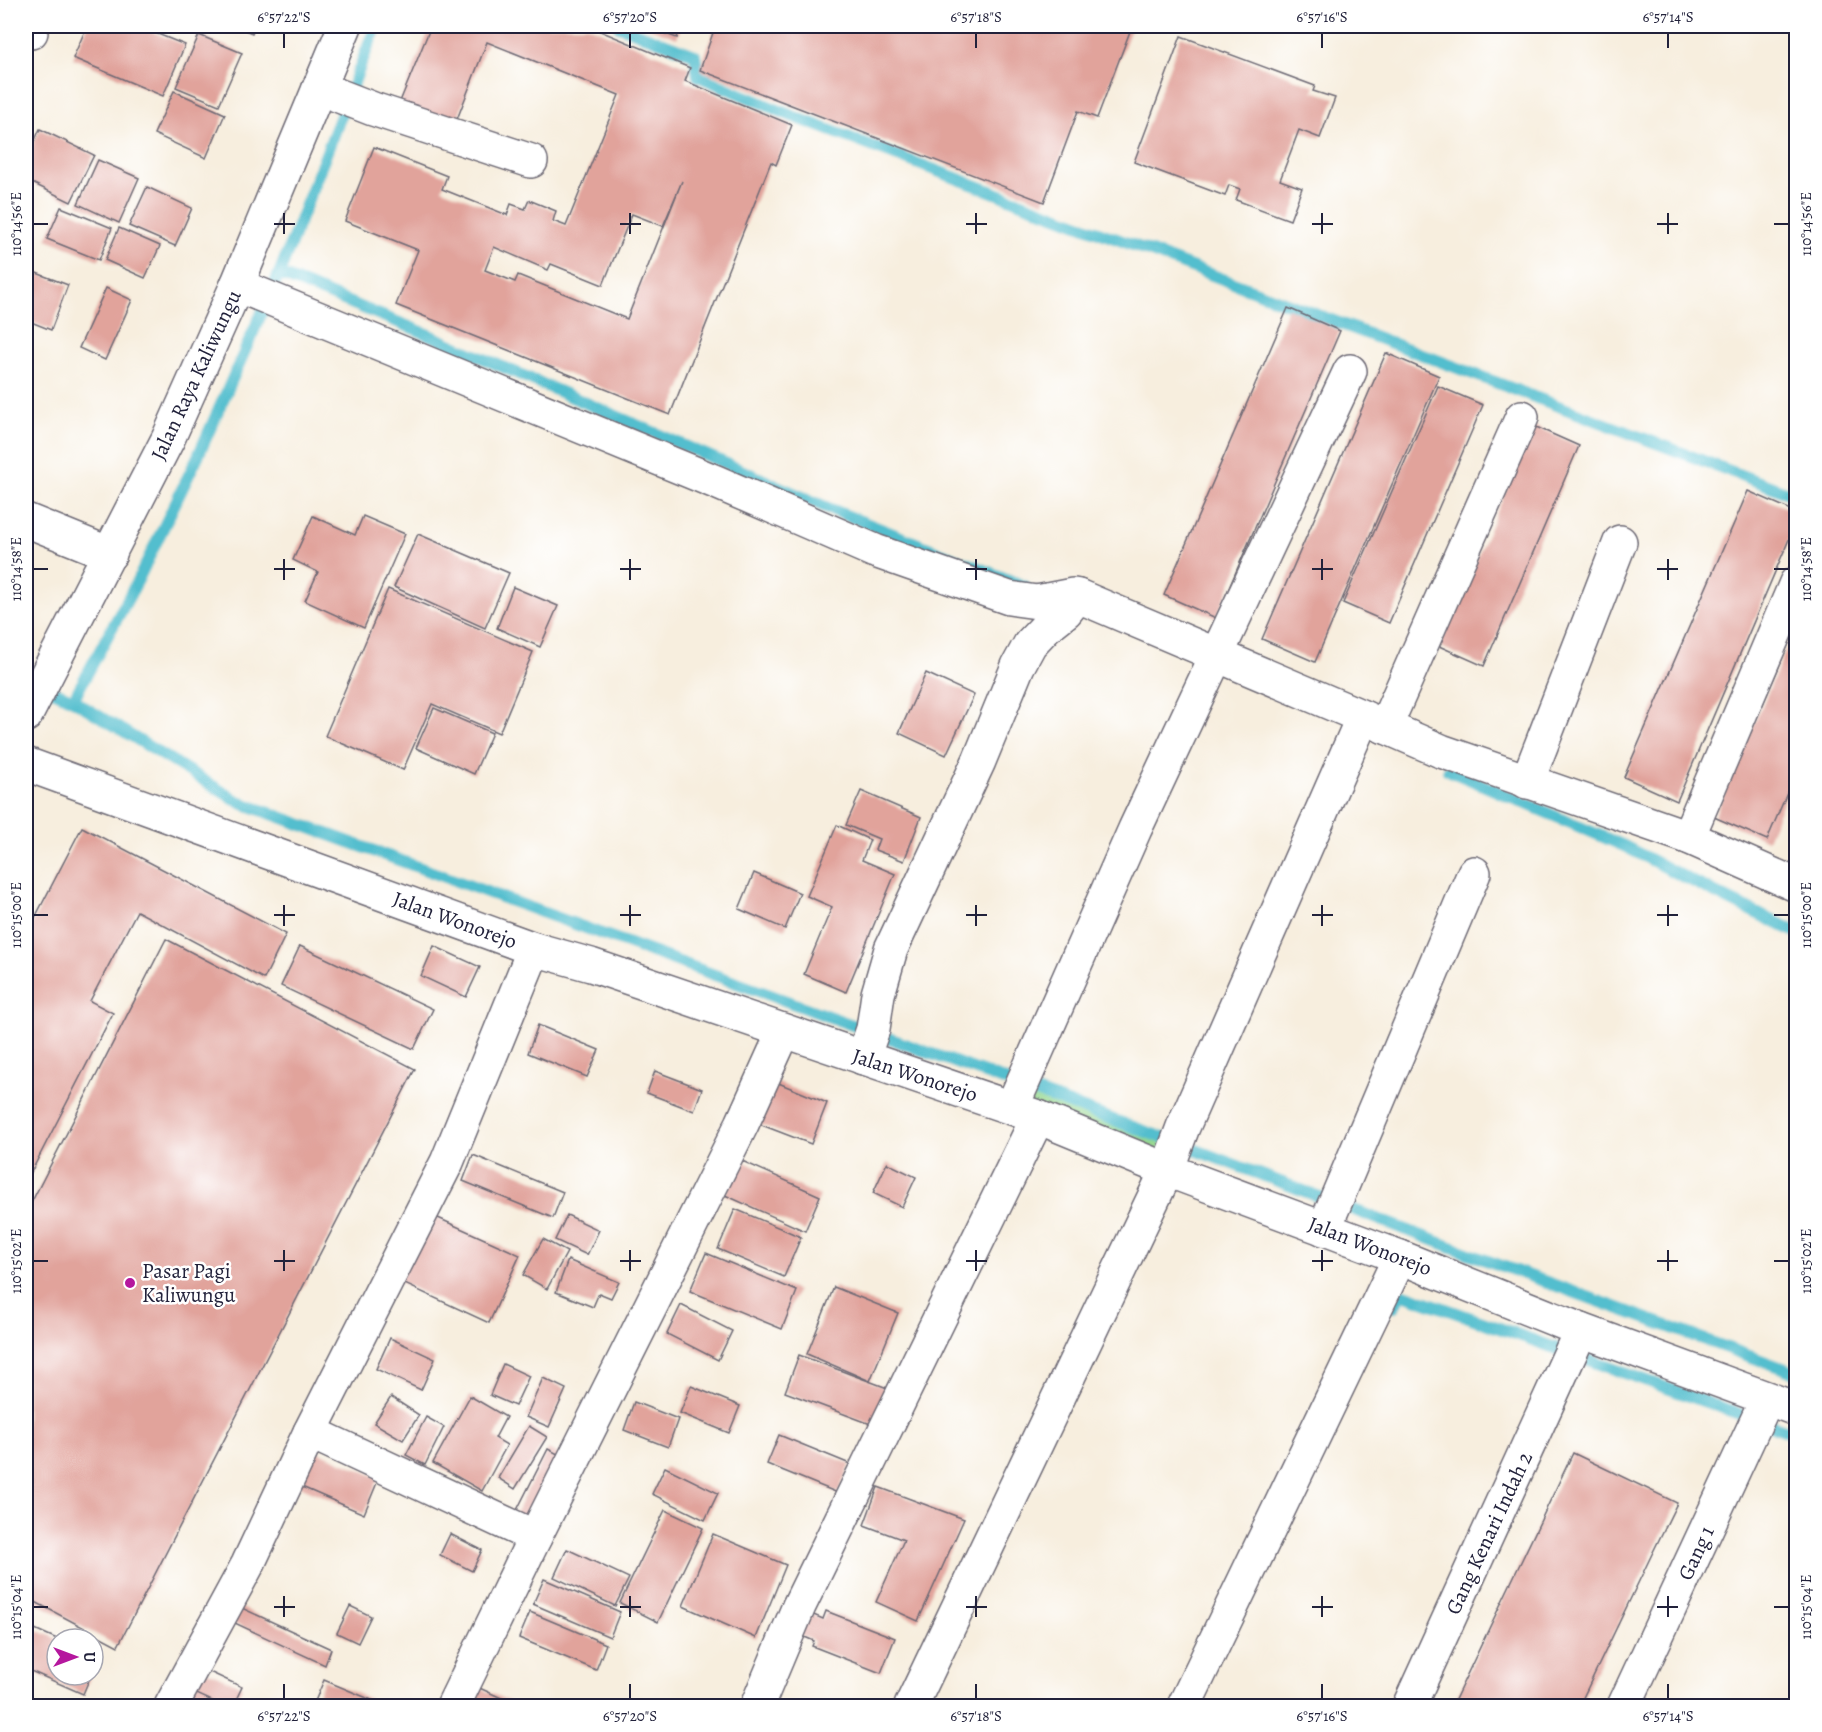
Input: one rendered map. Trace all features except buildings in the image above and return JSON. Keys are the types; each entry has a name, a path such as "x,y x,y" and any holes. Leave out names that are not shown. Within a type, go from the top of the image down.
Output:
{"street":[{"name":"Jalan Raya Kaliwungu","path":"26,714 246,289 329,92 345,26"},
{"path":"329,92 373,109 531,161"},
{"path":"246,289 716,482 875,551 1009,598 1064,602 1213,659 1366,724 1688,837 1797,885"},
{"path":"757,1707 1213,659 1350,371"},
{"path":"911,1707 1175,1150 1366,724 1522,417"},
{"path":"26,520 110,554"},
{"path":"1527,782 1620,542"},
{"path":"1688,837 1797,583"},
{"path":"868,1044 878,994 891,949 978,761 1018,666 1030,644 1047,626 1064,602"},
{"name":"Jalan Wonorejo","path":"26,764 534,949 784,1031 868,1044 1024,1095 1175,1150 1332,1210 1400,1257 1575,1344 1770,1411"},
{"path":"1332,1210 1474,873"},
{"path":"171,1707 248,1564 310,1432 447,1161 534,949"},
{"path":"453,1707 535,1537 737,1134 784,1031"},
{"path":"1184,1707 1400,1257"},
{"name":"Gang Kenari Indah 2","path":"1408,1707 1575,1344"},
{"name":"Gang 1","path":"1624,1707 1770,1411"},
{"path":"310,1432 535,1537"}],"green space":[{"path":"1022,1091 1172,1144 1165,1165 1018,1106"}],"waterway":[{"path":"73,700 138,580 198,456 279,274 376,26"},
{"path":"619,26 695,55 698,76 792,116 1796,496"},
{"path":"279,274 422,332 828,508 1024,586"},
{"path":"26,678 73,700 239,802 1188,1147 1483,1259 1796,1373"},
{"path":"1448,770 1624,846 1796,932"},
{"path":"1394,1307 1401,1293 1796,1434"}],"place":[{"name":"Pasar Pagi Kaliwungu","path":"130,1283"}]}
